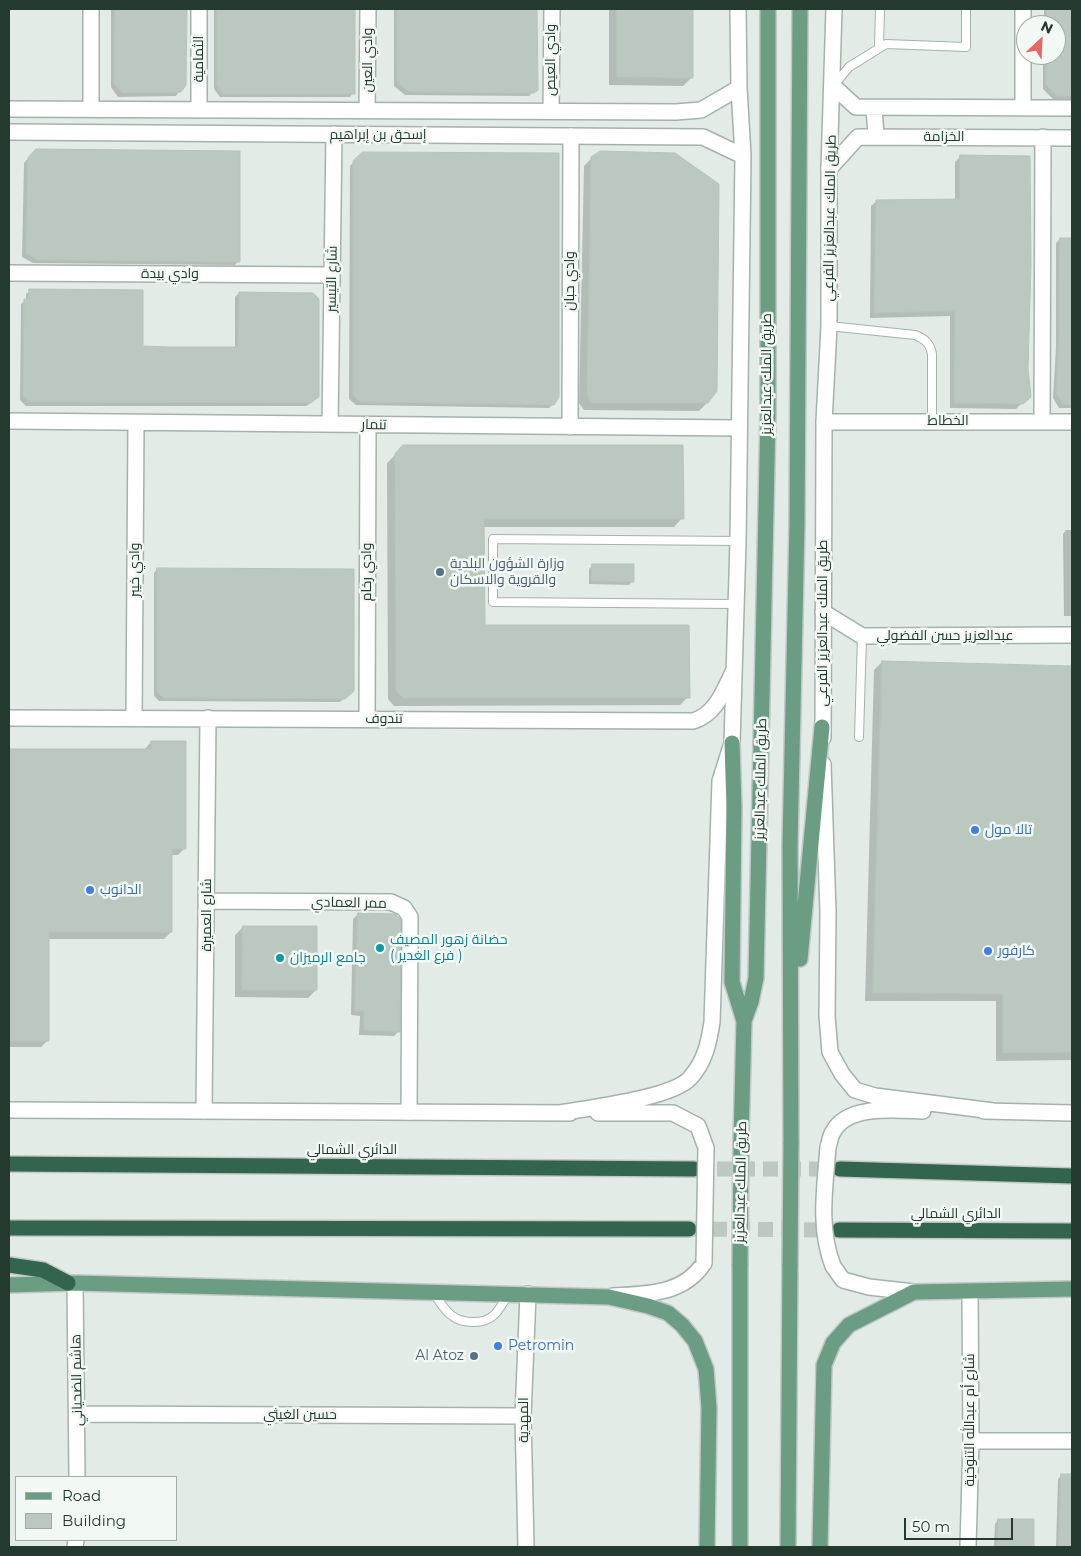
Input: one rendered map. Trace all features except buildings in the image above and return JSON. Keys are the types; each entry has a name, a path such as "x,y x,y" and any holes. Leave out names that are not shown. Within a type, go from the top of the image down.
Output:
{"highway":[{"path":"9,1156 29,1164"},
{"name":"الدائري الشمالي","path":"9,1164 694,1169"},
{"path":"840,1169 1072,1176"},
{"path":"9,1228 689,1229"},
{"name":"الدائري الشمالي","path":"839,1230 1072,1231"},
{"path":"9,1265 43,1270 71,1283"}],"main road":[{"name":"طريق الملك عبدالعزيز","path":"740,1547 738,1492 741,1141 744,1022 756,978 768,415 768,9"},
{"path":"788,1545 792,1030 791,792 797,515 800,9"},
{"path":"792,1030 822,727"},
{"path":"732,743 734,807 732,982 744,1022"},
{"path":"9,1285 71,1283 609,1296 668,1313 682,1325 695,1341 706,1369 709,1408 708,1547"},
{"path":"820,1547 824,1365 833,1343 849,1325 914,1292 1072,1289"},
{"path":"733,1547 738,1492"}],"street":[{"path":"91,109 92,9"},
{"name":"الثمامية","path":"199,9 199,110"},
{"name":"وادي العين","path":"367,110 368,9"},
{"name":"وادي العيص","path":"551,111 552,9"},
{"path":"560,1113 650,1096 670,1090 690,1080 708,1049 712,1022 720,781 732,743 738,541 743,156 739,88 738,9"},
{"name":"طريق الملك عبدالعزيز الفرعي","path":"834,9 829,169 829,326 824,422 822,727 828,912 827,1016 830,1052 842,1074 855,1090 875,1096 992,1111"},
{"path":"1022,108 1024,9"},
{"path":"833,86 856,107 1072,108"},
{"name":"إسحق بن إبراهيم","path":"9,109 676,112 701,110 739,88"},
{"path":"874,108 876,136"},
{"path":"676,112 692,116 696,122 691,130 677,136"},
{"name":"إسحق بن إبراهيم","path":"9,132 677,136 704,137 743,156"},
{"name":"شارع التيسير","path":"330,424 334,134"},
{"name":"وادي حبان","path":"570,427 571,136"},
{"name":"الخزامة","path":"829,169 858,137 1072,138"},
{"path":"1042,422 1043,137"},
{"name":"وادي بيدة","path":"9,273 332,275"},
{"name":"تنمار","path":"9,421 739,428"},
{"name":"الخطاط","path":"824,422 1072,422"},
{"name":"وادي خيبر","path":"134,718 136,423"},
{"name":"وادي رخام","path":"367,719 368,425"},
{"name":"عبدالعزيز حسن الفضولي","path":"824,612 862,636 1072,635"},
{"name":"تندوف","path":"9,718 693,721 709,713 723,694 733,672"},
{"name":"شارع العميرة","path":"204,1111 208,718"},
{"name":"ممر العمادي","path":"207,901 391,902 398,904 408,912 410,917 409,1112"},
{"path":"9,1110 673,1113 698,1126 706,1148 704,1264 697,1275 686,1283 659,1293 609,1296"},
{"path":"914,1292 869,1287 844,1280 833,1266 825,1246 823,1215 828,1147 833,1132 842,1120 862,1112 878,1110 1072,1113"},
{"name":"هاشم الضحياني","path":"71,1283 78,1414 76,1476"},
{"name":"شارع أم عبدالله التنوخية","path":"968,1547 971,1441 970,1292"},
{"name":"المهدية","path":"526,1547 523,1416 528,1294"},
{"name":"حسين الغيثي","path":"78,1414 523,1416"},
{"path":"971,1441 1072,1441"}],"lane":[{"path":"879,48 880,9"},
{"path":"833,86 850,67 886,44 966,47 966,9"},
{"path":"829,326 915,335 924,338 930,345 932,354 932,421"},
{"path":"735,604 493,602 493,539 738,541"},
{"path":"859,737 862,636"},
{"path":"432,1292 450,1314 466,1322 484,1322 491,1319 498,1312 508,1294"}],"tunnel":[{"path":"694,1169 838,1169"},
{"path":"689,1229 837,1230"}],"place":[{"name":"وزارة الشؤون البلدية والقروية والاسكان","path":"440,572"},
{"name":"تالا مول","path":"975,830"},
{"name":"الدانوب","path":"90,890"},
{"name":"حضانة زهور المصيف ( فرع الغدير )","path":"380,948"},
{"name":"كارفور","path":"988,951"},
{"name":"جامع الرميزان","path":"280,958"},
{"name":"Petromin","path":"498,1346"},
{"name":"Al Atoz","path":"474,1356"}]}
